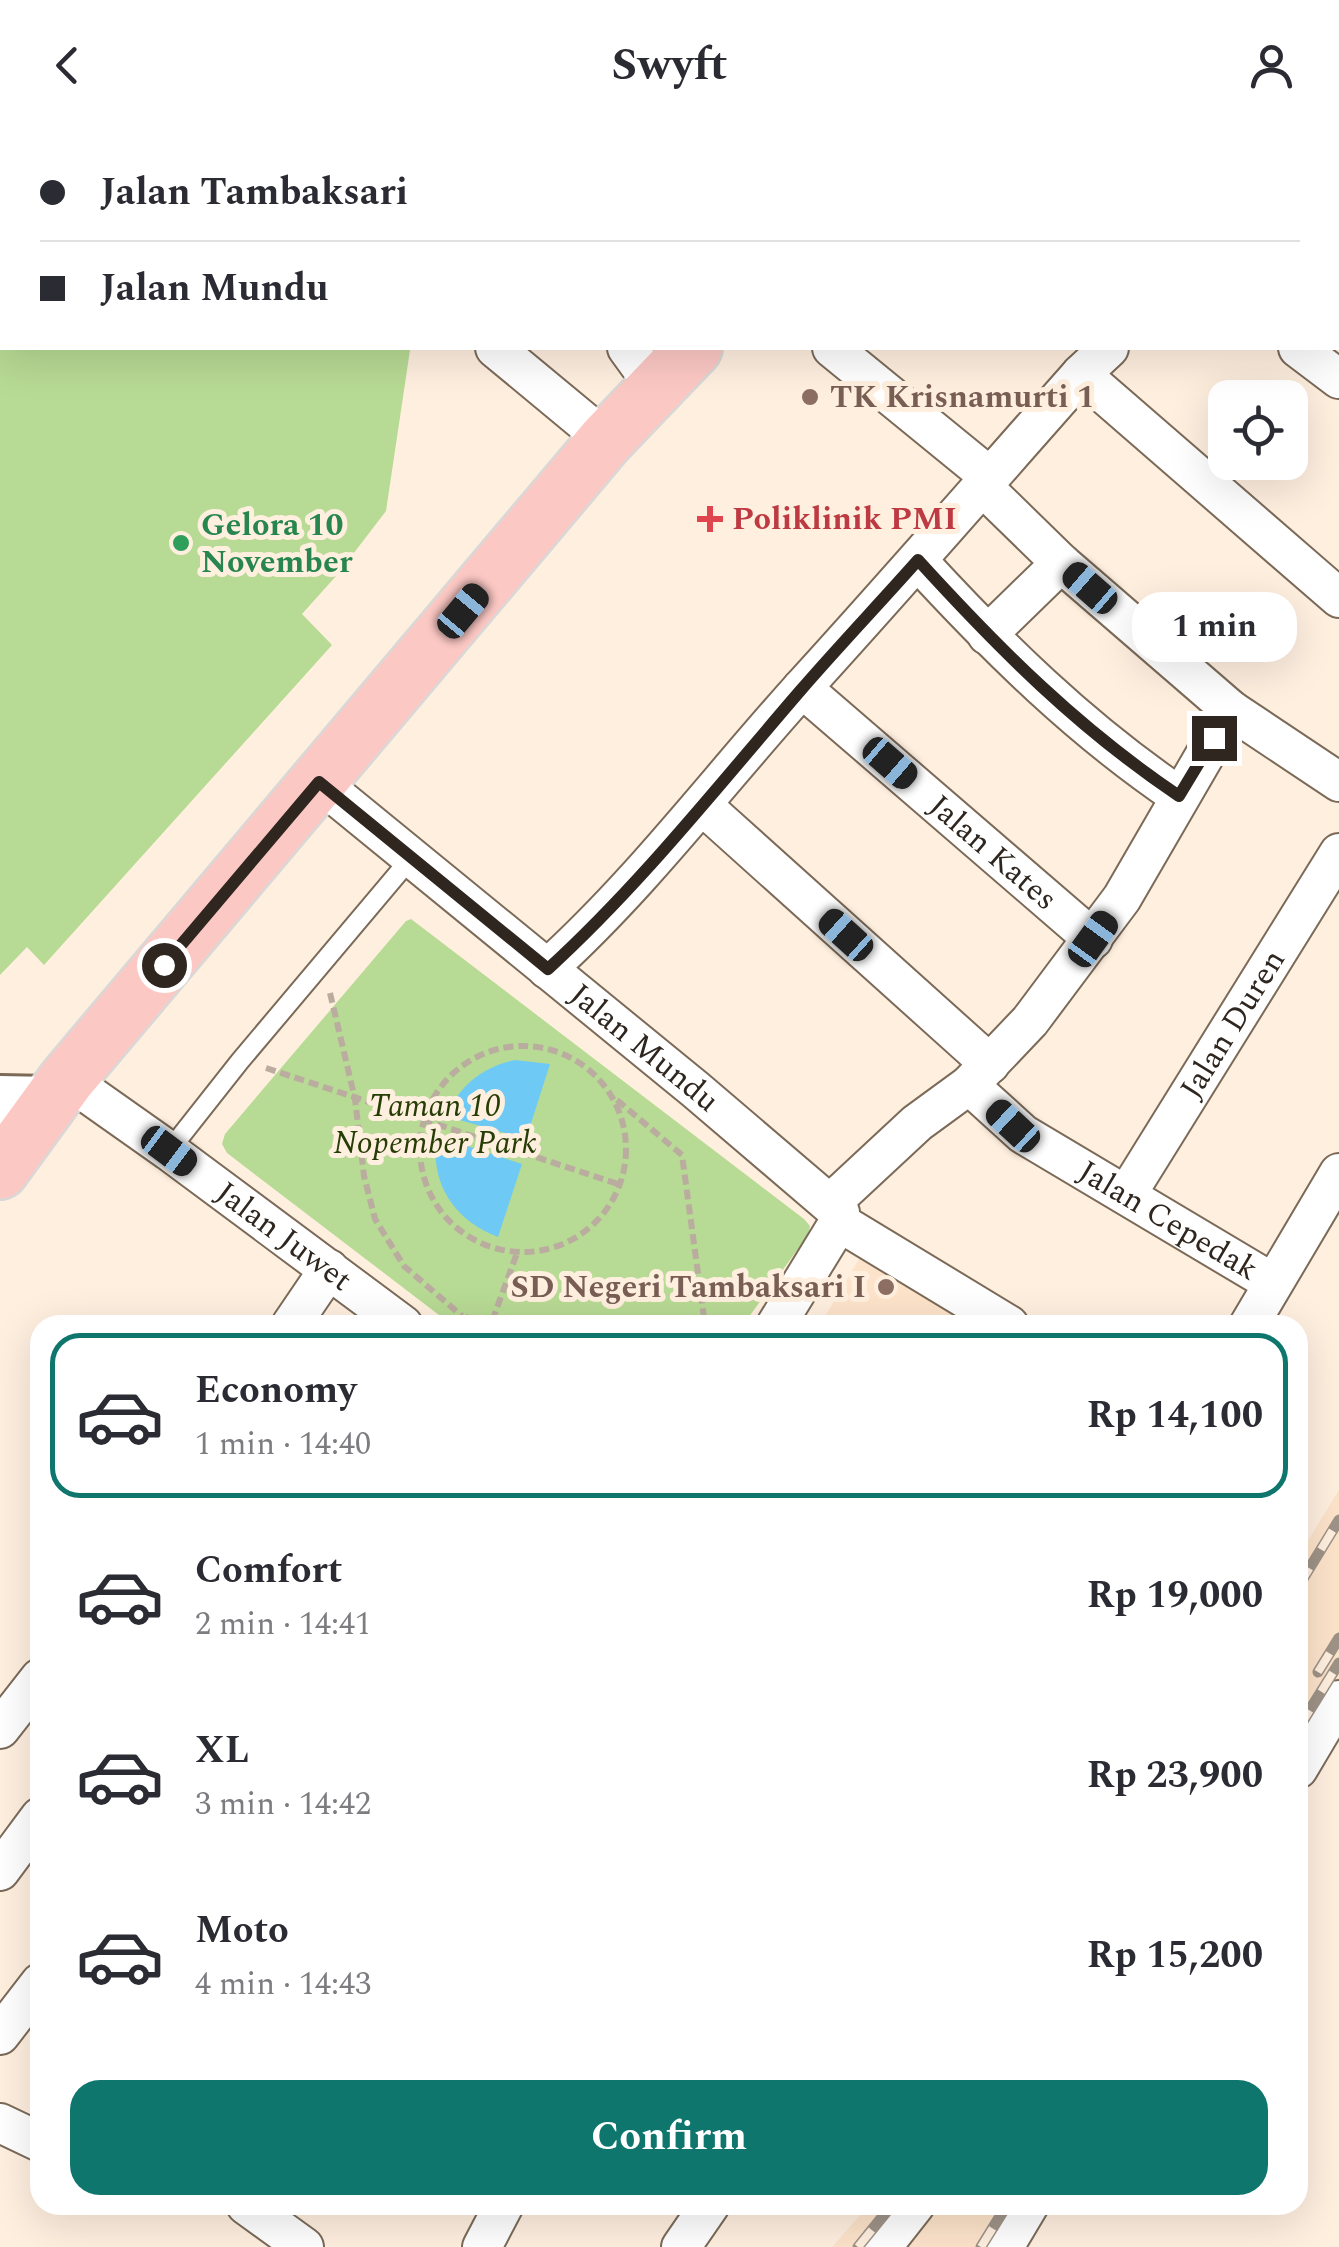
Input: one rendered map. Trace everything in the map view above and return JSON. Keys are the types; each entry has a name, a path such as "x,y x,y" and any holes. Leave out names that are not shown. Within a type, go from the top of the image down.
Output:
{"main road":[{"path":"0,1171 39,1095 319,782 606,440 642,368 689,350"}],"street":[{"path":"496,350 606,440"},
{"path":"834,350 986,482 1062,564 1231,710 1339,782"},
{"path":"548,969 703,806 802,688 1081,374 1107,350"},
{"path":"1301,350 1339,379"},
{"path":"1081,374 1339,598"},
{"path":"918,560 986,635 1118,755 1179,796"},
{"path":"986,635 1062,564"},
{"name":"Jalan Kates","path":"802,688 1093,939"},
{"path":"781,1315 835,1213 917,1122 979,1074 1030,1021 1093,939 1122,898 1231,710"},
{"name":"Jalan Mundu","path":"319,782 548,969 835,1213 993,1315"},
{"name":"Jalan Cepedak","path":"703,806 979,1074 1023,1134 1273,1283"},
{"name":"Jalan Duren","path":"1128,1194 1339,853"},
{"name":"Jalan Juwet","path":"39,1095 169,1151 389,1315"},
{"path":"1255,1315 1339,1174"},
{"path":"299,1315 328,1270"},
{"path":"0,1729 30,1691"},
{"path":"1308,1752 1339,1700"},
{"path":"0,1871 30,1830"},
{"path":"0,2035 30,1996"},
{"path":"0,2124 30,2138"},
{"path":"263,2215 298,2236"},
{"path":"482,2247 499,2215"},
{"path":"681,2247 703,2215"},
{"path":"882,2247 907,2215"},
{"path":"1004,2247 1024,2215"}],"lane":[{"path":"169,1151 411,858"}],"path":[{"path":"330,995 356,1098 364,1176 375,1218 404,1266 461,1315"},
{"path":"612,1096 626,1130 621,1185 588,1231 555,1248 516,1253 481,1244 465,1235 438,1209 422,1175 419,1157 423,1120 440,1087 452,1074 466,1062 500,1048 555,1050 587,1068 612,1096 682,1155 704,1315"},
{"path":"267,1069 621,1185"},
{"path":"495,1315 516,1253"}],"shaded area":[{"name":"SD Negeri Tambaksari I","path":"865,1249 977,1315 826,1315"},
{"path":"1339,1490 1339,1699 1308,1752 1308,1541"},
{"path":"860,2215 1026,2215 1006,2247 832,2247"}],"green space":[{"name":"Gelora 10 November","path":"0,350 410,350 386,511 302,614 332,645 44,965 27,947 0,975"},
{"name":"Taman 10 Nopember Park","path":"411,919 804,1219 810,1226 808,1235 750,1315 439,1315 227,1153 222,1144 225,1134"}],"water":[{"path":"515,1060 550,1064 526,1139 446,1116 473,1079 492,1067"},
{"path":"437,1136 522,1164 498,1237 469,1221 448,1198 437,1169"}],"railway":[{"path":"1308,1571 1339,1520"},
{"path":"1318,1672 1339,1638"},
{"path":"1308,1713 1339,1663"},
{"path":"858,2247 884,2215"},
{"path":"981,2247 1001,2215"}],"place":[{"name":"TK Krisnamurti 1","path":"810,397"},
{"name":"Poliklinik PMI","path":"710,519"},
{"name":"Gelora 10 November","path":"181,543"},
{"name":"SD Negeri Tambaksari I","path":"886,1287"}],"route":[{"path":"164,965 319,782 548,969 703,806 802,688 918,560 986,635 1048,694 1118,755 1179,796 1214,738"}]}
